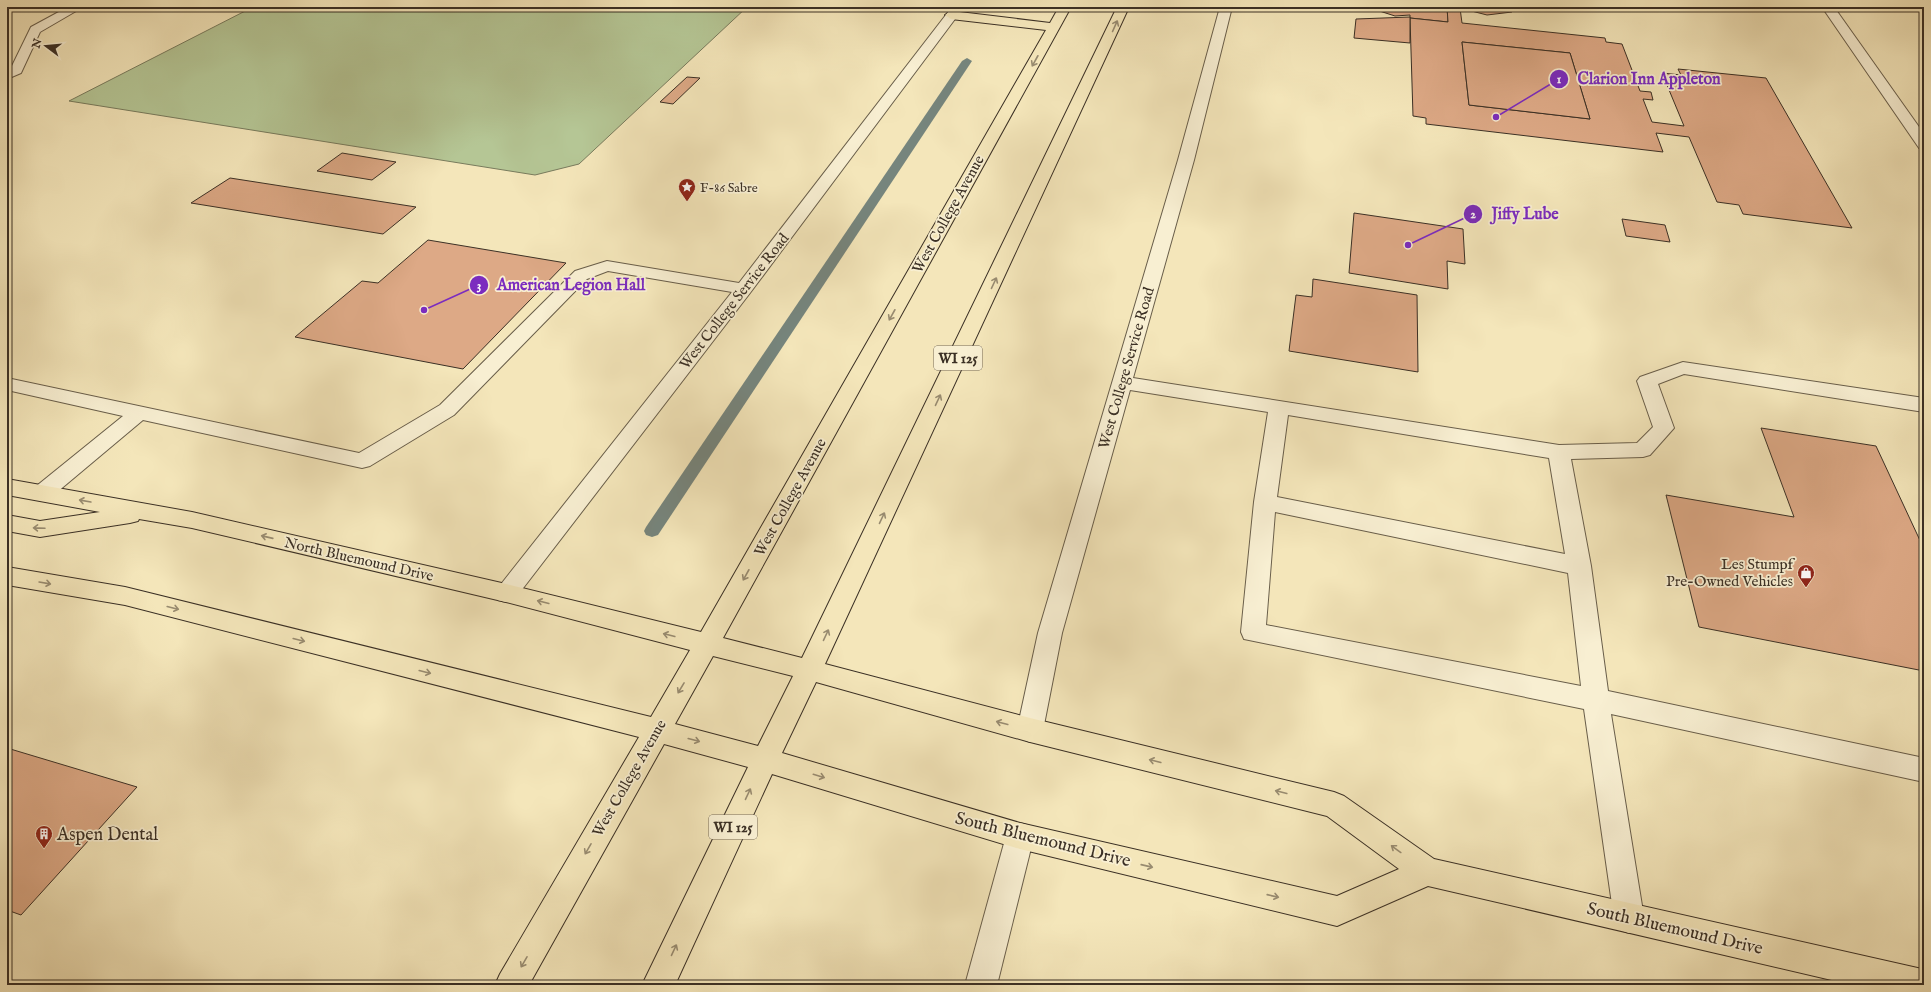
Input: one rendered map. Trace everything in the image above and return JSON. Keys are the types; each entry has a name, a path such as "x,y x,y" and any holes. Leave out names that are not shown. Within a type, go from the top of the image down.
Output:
{"main road":[{"name":"West College Avenue","path":"511,985 656,730 707,644 1065,7"},
{"name":"WI 125","path":"658,985 1123,7"},
{"path":"955,11 1054,27"},
{"name":"North Bluemound Drive","path":"7,487 192,520 506,593 707,644"},
{"path":"7,523 40,529 147,512"},
{"path":"7,576 125,596 656,730"},
{"name":"South Bluemound Drive","path":"707,644 1030,730 1334,805 1427,872 1922,985"},
{"name":"South Bluemound Drive","path":"656,730 765,760 1020,836 1337,911 1427,872"}],"street":[{"path":"7,75 16,70 35,30 77,7"},
{"name":"West College Service Road","path":"1030,730 1050,633 1188,153 1226,7"},
{"path":"1828,7 1924,145"},
{"name":"West College Service Road","path":"506,593 744,289 955,11"},
{"path":"7,384 362,461 447,410 581,275 607,266 744,289"},
{"path":"1122,382 1559,452 1643,450 1664,428 1647,381 1683,368 1924,405"},
{"path":"1279,406 1265,502 1253,632 1596,700 1924,770"},
{"path":"42,494 139,413"},
{"path":"1559,452 1579,566 1596,700 1629,918"},
{"path":"1265,502 1579,566"},
{"path":"982,985 1020,836"}],"green space":[{"path":"253,7 747,7 579,164 535,175 69,101"}],"building":[{"path":"1367,7 1447,7 1448,22 1410,18 1410,15 1395,16"},
{"path":"1447,7 1460,8 1462,23 1605,38 1606,42 1622,44 1640,91 1651,92 1653,100 1643,99 1652,122 1684,126 1662,73 1681,75 1678,69 1766,78 1852,228 1743,214 1739,205 1717,202 1689,137 1656,133 1663,152 1426,124 1426,118 1413,116 1410,18 1448,22","holes":["1462,42 1570,53 1590,119 1469,105"]},
{"path":"1456,7 1510,7 1512,12 1487,15"},
{"path":"1535,7 1569,7 1570,11"},
{"path":"1410,17 1410,43 1354,38 1356,19"},
{"path":"1462,42 1570,53 1590,119 1469,105"},
{"path":"687,77 700,78 673,104 660,102"},
{"path":"342,153 396,162 372,180 317,171"},
{"path":"230,178 416,207 383,234 191,203"},
{"path":"1354,213 1463,229 1465,264 1447,261 1448,289 1349,273"},
{"path":"1622,219 1665,225 1670,242 1626,236"},
{"path":"428,240 566,263 463,369 295,337 362,281 378,283"},
{"path":"1313,279 1417,295 1418,372 1289,351 1296,295 1312,297"},
{"name":"Les Stumpf Pre-Owned Vehicles","path":"1761,428 1876,446 1924,549 1924,671 1699,627 1666,495 1794,517"},
{"name":"Aspen Dental","path":"7,748 137,787 21,915 7,910"}],"waterway":[{"path":"652,531 967,61"}],"place":[{"name":"Clarion Inn Appleton","path":"1496,117"},
{"name":"F-86 Sabre","path":"687,202"},
{"name":"Jiffy Lube","path":"1408,245"},
{"name":"American Legion Hall","path":"424,310"},
{"name":"Les Stumpf Pre-Owned Vehicles","path":"1806,588"},
{"name":"Aspen Dental","path":"44,849"}]}
